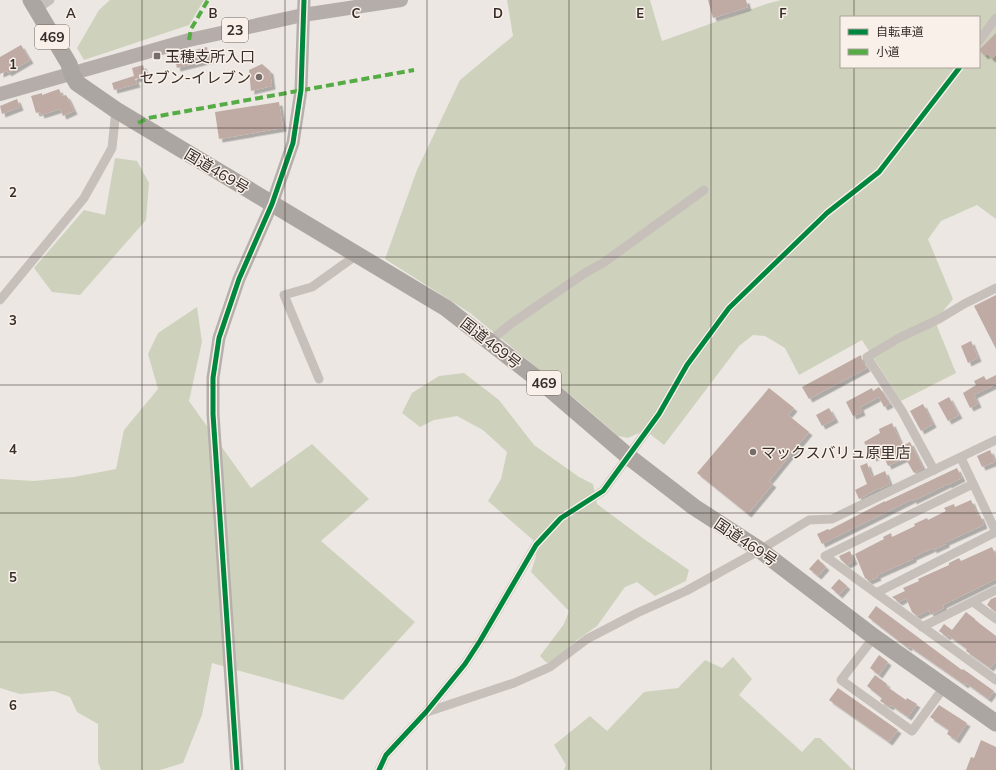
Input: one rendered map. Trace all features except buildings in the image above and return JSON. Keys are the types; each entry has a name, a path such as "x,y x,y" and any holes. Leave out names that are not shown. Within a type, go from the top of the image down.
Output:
{"highway":[{"name":"国道469号","path":"39,3 77,83 116,110 446,308 544,384 629,457 694,507 760,550 874,637 996,723"}],"main road":[{"name":"23","path":"0,94 189,40 303,15 401,0"}],"street":[{"path":"237,770 213,414 213,378 219,338 239,280 272,204 293,143 302,90 304,0"},
{"path":"980,40 996,18"},
{"path":"378,770 386,755 426,712 465,664 521,573 536,545 561,518 603,491 659,414 687,365 730,308 827,213 879,172 959,68"},
{"path":"0,300 84,198 112,148 116,110"},
{"path":"490,341 578,278 603,263 704,190"},
{"path":"319,380 284,295 312,286 358,254"},
{"path":"934,470 902,411 866,358 899,338 939,319 964,304 996,288"},
{"path":"426,712 514,683 550,667 586,638 686,591 760,550 809,520 832,519 996,440"},
{"path":"876,593 996,532 961,458"},
{"path":"973,484 825,556 996,680"},
{"path":"922,627 996,590"},
{"path":"973,602 996,619"},
{"path":"874,637 841,680 912,731 944,686"}],"green space":[{"path":"110,0 204,0 189,25 84,60 77,48 99,10"},
{"path":"507,0 650,0 662,41 781,0 996,0 996,219 977,205 941,221 928,239 953,299 935,321 956,373 901,401 862,340 799,375 785,348 765,336 753,335 739,346 664,445 645,430 628,438 618,436 579,402 470,313 385,259 417,170 460,80 513,36"},
{"path":"115,158 137,161 149,183 146,220 80,295 52,292 34,268 84,210 105,215"},
{"path":"197,307 202,342 189,401 251,488 312,444 369,499 321,541 415,622 343,700 212,663 202,715 183,763 160,770 101,770 98,762 98,724 77,712 70,697 54,691 20,694 0,688 0,479 34,481 74,477 116,469 124,430 158,389 148,354 158,333"},
{"path":"464,373 499,400 534,445 579,477 593,484 597,504 689,570 686,581 655,596 637,582 625,587 597,626 577,640 556,659 547,663 540,656 564,624 569,611 531,572 536,556 533,540 488,501 501,479 507,452 483,430 457,416 434,420 420,427 402,413 412,393 439,376"},
{"path":"733,657 752,679 739,695 802,752 815,738 820,738 853,770 564,770 566,765 554,745 590,716 607,731 644,692 678,688 705,660 722,668"}],"marked path":[{"path":"189,40 191,29 208,0"},
{"path":"138,123 148,118 414,70"}],"cycle path":[{"path":"237,770 213,414 213,378 219,338 239,279 272,204 293,143 301,90 304,0"},
{"path":"379,770 386,755 426,712 465,664 536,545 561,518 603,491 659,414 687,365 729,308 827,213 879,172 959,68"}],"place":[{"name":"玉穂支所入口","path":"157,56"},
{"name":"セブン-イレブン","path":"259,77"},
{"name":"マックスバリュ原里店","path":"753,452"}]}
